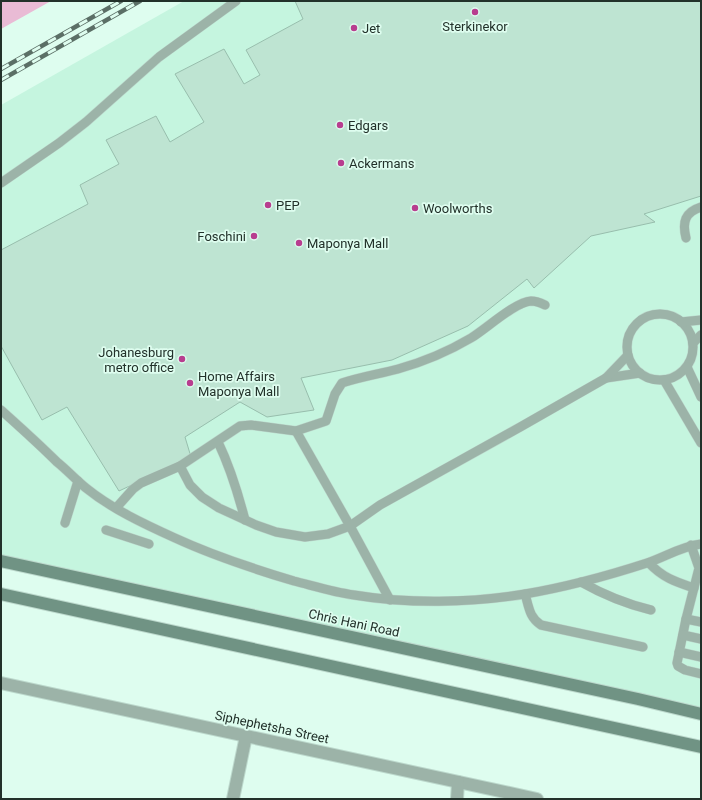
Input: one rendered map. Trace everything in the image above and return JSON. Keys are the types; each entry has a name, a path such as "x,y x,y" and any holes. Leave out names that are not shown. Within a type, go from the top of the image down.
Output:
{"main road":[{"name":"Chris Hani Road","path":"1,561 638,699 701,714"},
{"path":"1,594 701,747"}],"street":[{"name":"Siphephetsha Street","path":"1,683 537,799"},
{"path":"233,799 246,736"},
{"path":"457,799 458,782"}],"lane":[{"path":"1,183 86,122 159,57 236,1"},
{"path":"686,238 684,230 685,219 692,210 701,207"},
{"path":"116,508 133,489 141,483 180,466 240,426 251,425 296,431 326,421 335,394 342,382 399,369 424,361 471,338 506,314 530,301 540,302 546,305"},
{"path":"655,315 673,317 681,322 691,335 693,343 691,360 687,367 673,378 664,380 648,378 640,373 633,365 628,355 627,346 633,329 639,322 655,315"},
{"path":"681,322 701,320"},
{"path":"693,343 701,334"},
{"path":"180,466 190,485 202,497 219,508 245,520 276,532 304,537 328,534 350,526 380,505 606,378 628,355"},
{"path":"687,367 701,397"},
{"path":"606,378 640,373"},
{"path":"664,380 701,443"},
{"path":"1,410 86,488 116,508 153,528 220,557 315,586 352,595 390,600 429,601 483,599 525,594 581,582 649,563 691,545 701,544"},
{"path":"296,431 390,600"},
{"path":"218,442 236,486 245,520"},
{"path":"65,523 78,481"},
{"path":"106,530 149,544"},
{"path":"691,545 701,536"},
{"path":"691,545 700,568 697,587 686,619 678,652 678,666 684,670 701,674"},
{"path":"649,563 658,572 671,580 697,587"},
{"path":"581,582 604,595 629,605 651,610"},
{"path":"525,594 531,616 535,621 542,625 644,647"},
{"path":"691,602 701,604"},
{"path":"686,619 701,622"},
{"path":"683,635 701,639"},
{"path":"678,652 701,657"}],"shaded area":[{"path":"1,1 51,1 1,29"},
{"name":"Maponya Mall","path":"184,1 701,1 701,709 1,559 1,105"}],"building":[{"name":"Maponya Mall","path":"295,1 701,1 701,196 644,214 655,222 591,236 534,288 527,279 468,326 392,360 301,378 314,410 267,417 240,402 185,437 191,457 119,491 67,407 42,420 1,346 1,250 88,204 80,185 119,164 106,140 156,116 170,142 204,122 175,74 224,49 244,84 260,75 246,50 303,19"}],"railway":[{"path":"1,69 121,1"},
{"path":"1,80 140,1"}],"place":[{"name":"Sterkinekor","path":"475,12"},
{"name":"Jet","path":"354,28"},
{"name":"Edgars","path":"340,125"},
{"name":"Ackermans","path":"341,163"},
{"name":"PEP","path":"268,205"},
{"name":"Woolworths","path":"415,208"},
{"name":"Foschini","path":"254,236"},
{"name":"Maponya Mall","path":"299,243"},
{"name":"Johanesburg metro office","path":"182,359"},
{"name":"Home Affairs Maponya Mall","path":"190,383"}]}
